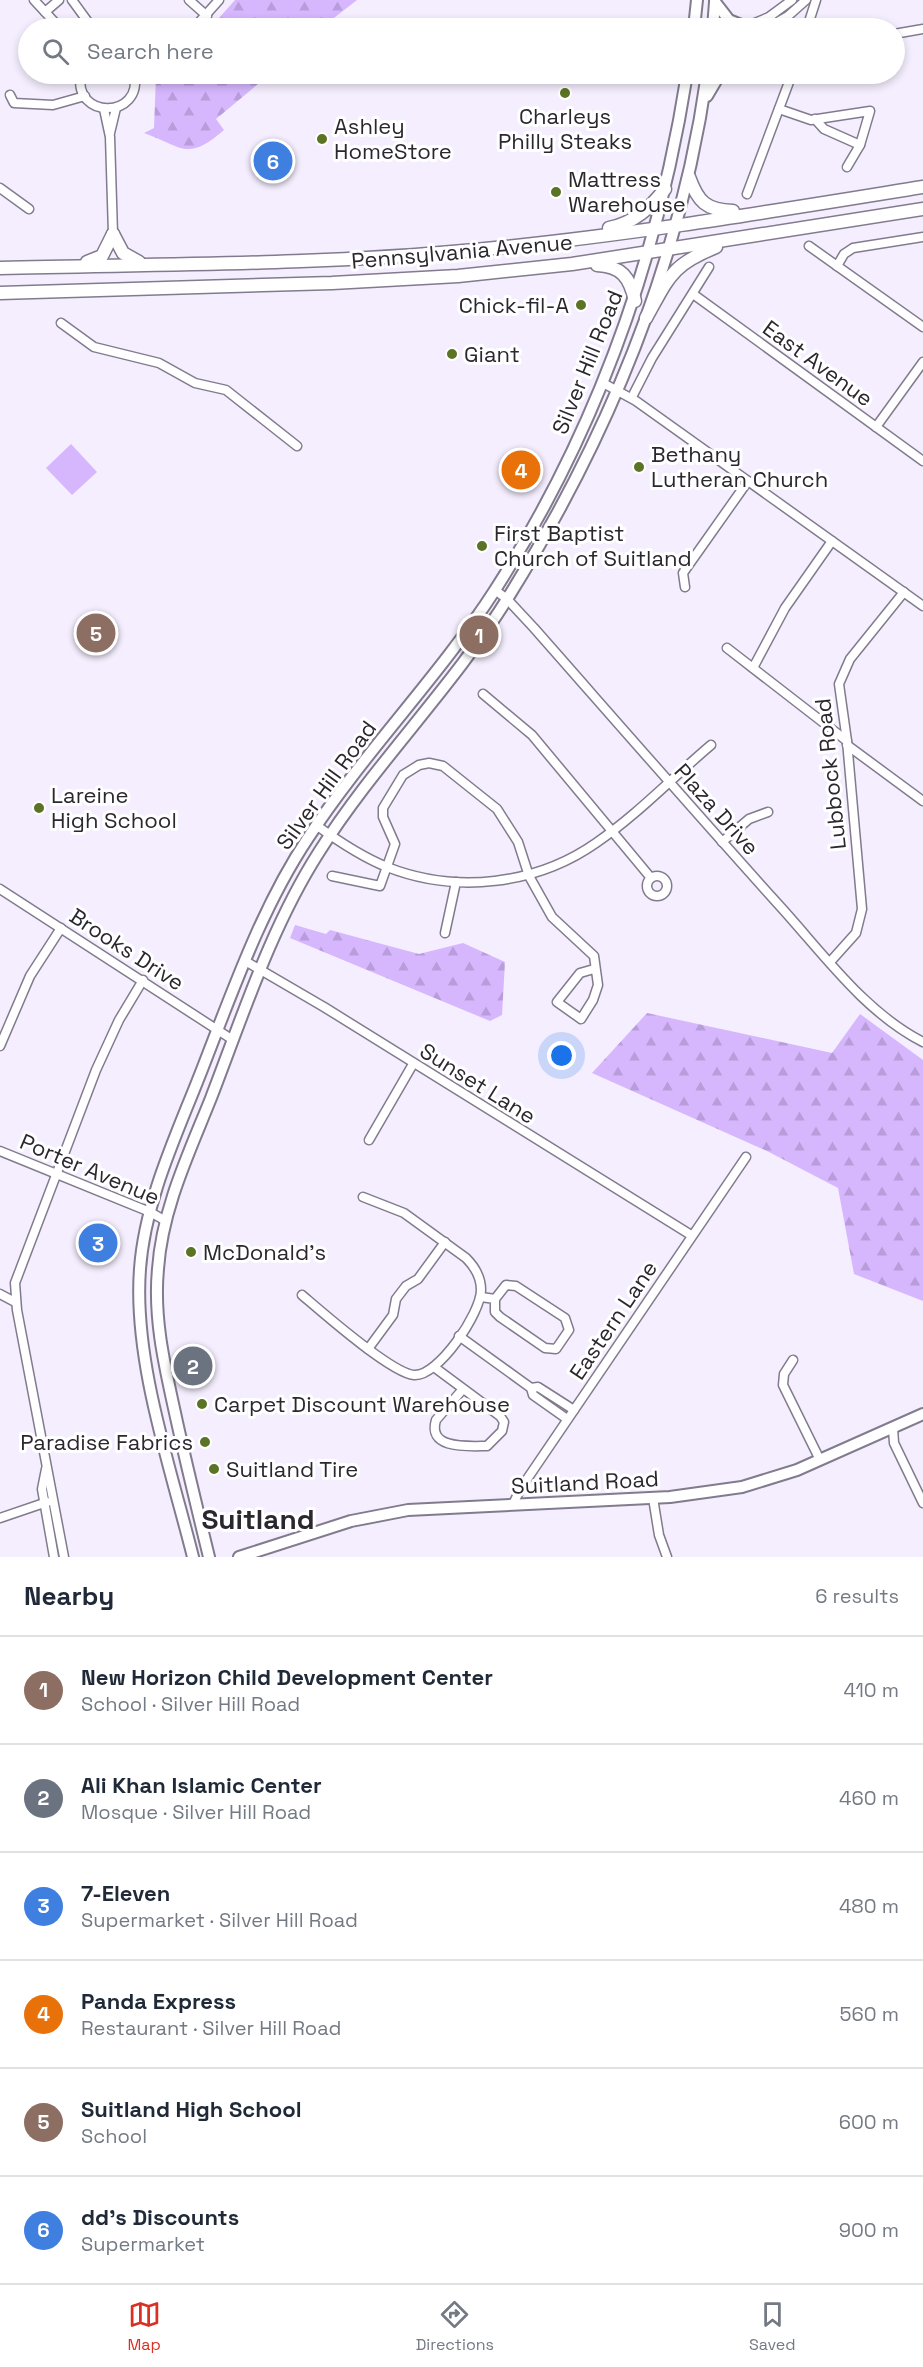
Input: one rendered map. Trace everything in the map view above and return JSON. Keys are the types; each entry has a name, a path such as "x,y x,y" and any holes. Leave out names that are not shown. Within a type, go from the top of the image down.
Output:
{"highway":[{"path":"688,177 698,199 706,207 722,211 758,212"},
{"name":"Pennsylvania Avenue","path":"0,268 398,256 560,241 923,187"},
{"path":"560,241 627,223 646,211 665,189"},
{"name":"Pennsylvania Avenue","path":"0,293 366,282 572,264 923,209"},
{"path":"113,234 125,255 146,264"},
{"path":"74,266 102,256 113,234"},
{"path":"646,318 677,267 696,254 735,239"},
{"path":"572,264 611,266 619,270 628,280 635,301"}],"main road":[{"path":"695,18 697,0"},
{"path":"715,1 728,18"},
{"path":"714,18 715,1"},
{"name":"Silver Hill Road","path":"193,1557 149,1379 140,1326 140,1269 150,1212 218,1031 281,884 316,825 438,669 495,590 548,498 603,383 635,301 649,252 665,189 685,84"},
{"name":"Silver Hill Road","path":"209,1557 160,1336 157,1275 166,1221 174,1191 261,971 296,892 330,835 458,669 507,599 571,489 618,390 646,318 669,249 688,177 706,84"},
{"path":"703,104 714,84"},
{"name":"Suitland Road","path":"239,1557 368,1517 408,1510 653,1498 713,1493 742,1487 777,1478 923,1414"}],"street":[{"path":"34,0 51,18"},
{"path":"45,12 59,0"},
{"path":"72,0 85,18"},
{"path":"189,0 207,16 219,0"},
{"path":"767,18 792,0"},
{"path":"784,18 806,0"},
{"path":"810,18 816,0"},
{"path":"905,32 923,29"},
{"path":"80,84 85,96 92,104 104,109 116,108 130,98 134,84"},
{"path":"747,194 788,84"},
{"path":"10,95 14,103 53,105 85,96"},
{"path":"110,137 116,108"},
{"path":"104,109 110,137 113,234"},
{"path":"779,109 805,120 870,111 860,145 847,167"},
{"path":"815,120 824,129 860,145"},
{"path":"0,188 29,209"},
{"path":"837,266 844,254 853,248 923,237"},
{"path":"809,246 923,327"},
{"path":"632,398 652,358 709,267"},
{"name":"East Avenue","path":"693,294 923,461"},
{"path":"61,323 94,347 159,363 195,383 226,390 297,446"},
{"path":"876,427 923,362"},
{"path":"603,383 632,398 923,606"},
{"path":"685,587 682,573 748,481"},
{"path":"753,668 785,608 832,541"},
{"name":"Plaza Drive","path":"495,590 507,599 830,962 869,1003 903,1030 923,1042"},
{"name":"Lubbock Road","path":"830,962 854,935 862,915 862,890 847,743 839,695 840,680 850,658 904,592"},
{"path":"727,648 923,801"},
{"path":"483,694 532,735 651,878"},
{"path":"316,825 386,867 421,877 456,882 483,882 529,876 572,858 613,830 711,745"},
{"path":"332,876 380,886 395,844 383,817 384,802 407,771 429,763 446,768 502,815 518,842 529,876 556,922 594,956 598,985 593,1000 581,1019 557,1002 580,973 594,969"},
{"path":"722,842 743,823 768,812"},
{"path":"446,933 456,882"},
{"name":"Brooks Drive","path":"0,889 233,1040"},
{"path":"0,1046 2,1035 30,976 61,928"},
{"name":"Sunset Lane","path":"247,962 691,1235"},
{"path":"64,1557 49,1502 42,1489 47,1466 15,1302 17,1276 111,1035 143,980"},
{"path":"369,1140 413,1064"},
{"name":"Porter Avenue","path":"0,1151 150,1212 166,1221"},
{"name":"Eastern Lane","path":"513,1504 567,1419 746,1157"},
{"path":"302,1295 368,1348 413,1375 428,1372 434,1367 473,1315 481,1297 481,1283 473,1265 445,1242 404,1214 363,1197"},
{"path":"368,1348 393,1315 396,1299 406,1286 418,1279 445,1242"},
{"path":"506,1285 516,1286 565,1318 569,1330 556,1348 545,1348 500,1317 495,1311 495,1299 506,1285"},
{"path":"0,1294 15,1302"},
{"path":"481,1297 495,1299"},
{"path":"459,1336 531,1388 533,1395 567,1419"},
{"path":"794,1360 784,1374 783,1385 820,1460"},
{"path":"434,1367 500,1416 504,1422 502,1431 487,1446 456,1447 444,1443 436,1433 436,1420 463,1389"},
{"path":"531,1388 538,1387 574,1410"},
{"path":"893,1428 894,1443 923,1503"},
{"path":"653,1498 659,1535 667,1557"},
{"path":"0,1518 49,1502"},
{"path":"49,1502 54,1557"}],"green space":[{"path":"235,0 357,0 334,18 219,18"},
{"path":"156,84 258,84 216,119 224,130 201,146 185,149 144,133 154,128"},
{"path":"71,444 97,472 72,495 46,468"},
{"path":"295,925 326,934 330,930 419,954 463,943 505,962 502,1015 490,1021 290,938"},
{"path":"647,1013 832,1053 860,1014 923,1060 923,1301 854,1274 838,1188 767,1151 592,1073"}],"place":[{"name":"Charleys Philly Steaks","path":"565,93"},
{"name":"Ashley HomeStore","path":"322,139"},
{"name":"dd's Discounts","path":"273,161"},
{"name":"Mattress Warehouse","path":"556,192"},
{"name":"Chick-fil-A","path":"581,305"},
{"name":"Giant","path":"452,354"},
{"name":"Bethany Lutheran Church","path":"639,467"},
{"name":"Panda Express","path":"521,470"},
{"name":"First Baptist Church of Suitland","path":"482,546"},
{"name":"Suitland High School","path":"96,633"},
{"name":"New Horizon Child Development Center","path":"479,635"},
{"name":"Lareine High School","path":"39,808"},
{"name":"7-Eleven","path":"98,1243"},
{"name":"McDonald's","path":"191,1252"},
{"name":"Ali Khan Islamic Center","path":"193,1366"},
{"name":"Carpet Discount Warehouse","path":"202,1404"},
{"name":"Paradise Fabrics","path":"205,1442"},
{"name":"Suitland Tire","path":"214,1469"}],"district":[{"name":"Suitland","path":"258,1519"}]}
